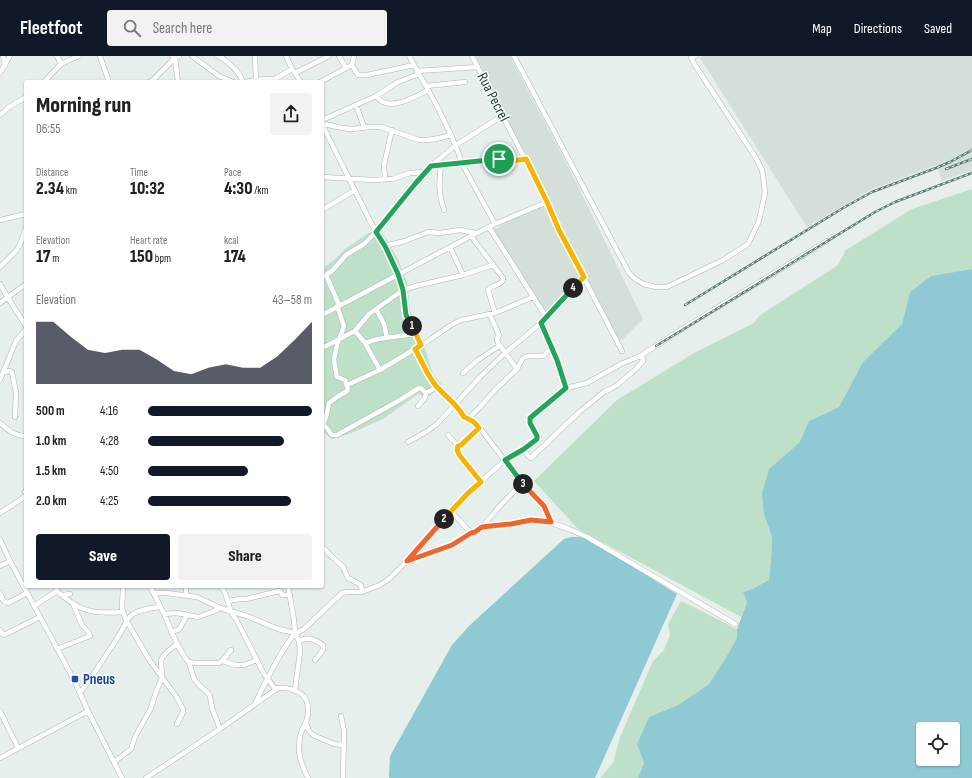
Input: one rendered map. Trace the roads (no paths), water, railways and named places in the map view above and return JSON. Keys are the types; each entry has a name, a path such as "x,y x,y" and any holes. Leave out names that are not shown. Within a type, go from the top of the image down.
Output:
{"street":[{"path":"3,56 4,65"},
{"path":"0,73 10,56"},
{"path":"57,56 61,64"},
{"path":"46,80 61,64 79,56"},
{"path":"100,56 108,80"},
{"path":"192,56 219,76 228,80"},
{"path":"217,56 221,57 238,71 242,80"},
{"path":"255,56 256,80 275,78 329,56"},
{"path":"286,56 300,80"},
{"path":"338,56 346,68"},
{"path":"354,56 352,65 358,75 363,76 414,65"},
{"path":"409,56 427,88 479,195 495,224"},
{"name":"Rua Pecrel","path":"472,56 502,116 526,159 559,230 622,351"},
{"path":"514,56 628,272 643,284 656,287 667,287 723,260 748,244 759,221 765,193 762,170 756,158 695,65 691,58 695,56"},
{"path":"153,80 175,57"},
{"path":"175,57 178,80"},
{"path":"324,80 352,65"},
{"path":"324,119 376,96 398,82 418,72 478,67"},
{"path":"376,96 385,103 398,103 405,101 427,88 465,82"},
{"path":"0,115 24,98"},
{"path":"356,104 364,127"},
{"path":"324,421 329,403 348,390 348,385 344,379 337,377 334,359 344,325 338,306 324,276 332,271 346,255 364,244 376,232 431,166 456,145 502,116"},
{"path":"324,124 346,128 375,126 392,130 419,140 443,138 451,135"},
{"path":"324,128 398,274 403,290 406,315 421,345"},
{"path":"384,179 384,165 392,130"},
{"path":"431,166 499,159 512,161 526,159"},
{"path":"441,165 439,193 444,210"},
{"path":"324,177 373,180 392,178 410,173 425,172"},
{"path":"324,209 355,190"},
{"path":"324,314 471,236 547,202"},
{"path":"0,220 24,214"},
{"path":"489,227 546,317"},
{"path":"385,246 406,241 428,232 435,233 460,230 477,233"},
{"path":"0,267 18,248 24,236"},
{"path":"471,236 501,275 503,280 502,283 489,288 488,290 499,335 497,341 517,369"},
{"path":"254,706 267,679 295,633 304,629 342,593 362,592 389,579 468,493 505,460 536,440 538,437 530,423 530,418 566,388 587,383 621,364 640,356 827,241"},
{"path":"450,247 463,275"},
{"path":"324,347 355,331 370,314 403,290 463,275 493,265"},
{"path":"408,442 437,424 505,353 541,323 584,277"},
{"path":"0,284 24,324"},
{"path":"0,303 24,286"},
{"path":"348,385 380,370 461,320 493,314 533,297"},
{"path":"376,309 384,324 387,338"},
{"path":"541,323 552,346 566,388"},
{"path":"0,379 16,341 24,330"},
{"path":"355,331 365,343 380,370"},
{"path":"365,343 415,334"},
{"path":"463,374 478,360 500,346"},
{"path":"469,418 517,369 523,358 528,356 544,356 552,346"},
{"path":"415,349 437,387 455,404 464,417 469,418 476,423 522,483 544,506 551,522"},
{"path":"524,449 531,458 584,408 605,391 617,385 636,369 643,361 640,356"},
{"path":"3,372 12,372 16,393 15,417"},
{"path":"418,406 425,398 426,393 437,387"},
{"path":"324,426 332,435 337,435 420,388 426,393"},
{"path":"324,405 327,408"},
{"path":"0,423 9,431 17,435 24,436"},
{"path":"458,446 479,428"},
{"path":"448,435 458,446 458,452 481,482"},
{"path":"407,561 452,545 475,532 482,527 522,483"},
{"path":"0,513 24,495"},
{"path":"451,511 471,533"},
{"path":"482,527 531,520 551,522 587,538 735,624"},
{"path":"0,540 24,587"},
{"path":"324,549 343,567 348,578 361,585 362,592"},
{"path":"0,566 10,561"},
{"path":"24,588 74,680 122,778"},
{"path":"34,606 56,588 73,604 91,612 123,612"},
{"path":"124,588 122,604 126,620 150,661 184,709 184,712 177,724"},
{"path":"151,588 177,644 189,662 194,679 210,696 212,708 220,729"},
{"path":"186,588 186,595"},
{"path":"222,588 231,612 267,679 276,690"},
{"path":"288,588 300,655 295,690"},
{"path":"228,601 246,599 279,591 283,596 290,595"},
{"path":"0,593 3,600 8,603 27,593"},
{"path":"154,593 197,597 220,608 247,616 278,629 295,633"},
{"path":"63,595 70,594"},
{"path":"57,649 90,636 82,625 73,604"},
{"path":"80,693 121,632 126,620 137,612 160,607"},
{"path":"164,614 173,613 198,616 220,608"},
{"path":"171,632 180,628 187,615"},
{"path":"0,630 4,635 40,617"},
{"path":"298,641 307,638 324,646 324,650 315,660"},
{"path":"114,762 131,749 135,737 151,708 162,678 161,660 164,655 177,644"},
{"path":"189,662 219,663 231,650"},
{"path":"222,661 235,665 244,665 257,660"},
{"path":"146,778 254,706 278,688 286,687 300,692 309,705 306,723 301,731 299,745 299,758 308,778"},
{"path":"0,711 18,748"},
{"path":"0,758 88,711"},
{"path":"341,716 344,732 343,778"},
{"path":"306,723 309,731 313,735 334,744 343,745"}],"water":[{"path":"972,269 972,778 638,778 644,763 637,744 649,717 678,705 709,684 737,638 737,629 747,602 743,592 769,580 772,537 764,514 762,493 769,469 799,443 809,421 839,407 863,362 902,324 910,292 931,276"},
{"path":"571,537 583,537 593,542 677,594 595,778 389,778 390,756 452,645 470,625 564,539"}],"railway":[{"path":"685,305 843,208 872,192 936,168 972,150"},
{"path":"946,169 972,159"},
{"path":"656,346 875,212 895,202 972,173"}],"place":[{"name":"Pneus","path":"75,679"}]}
